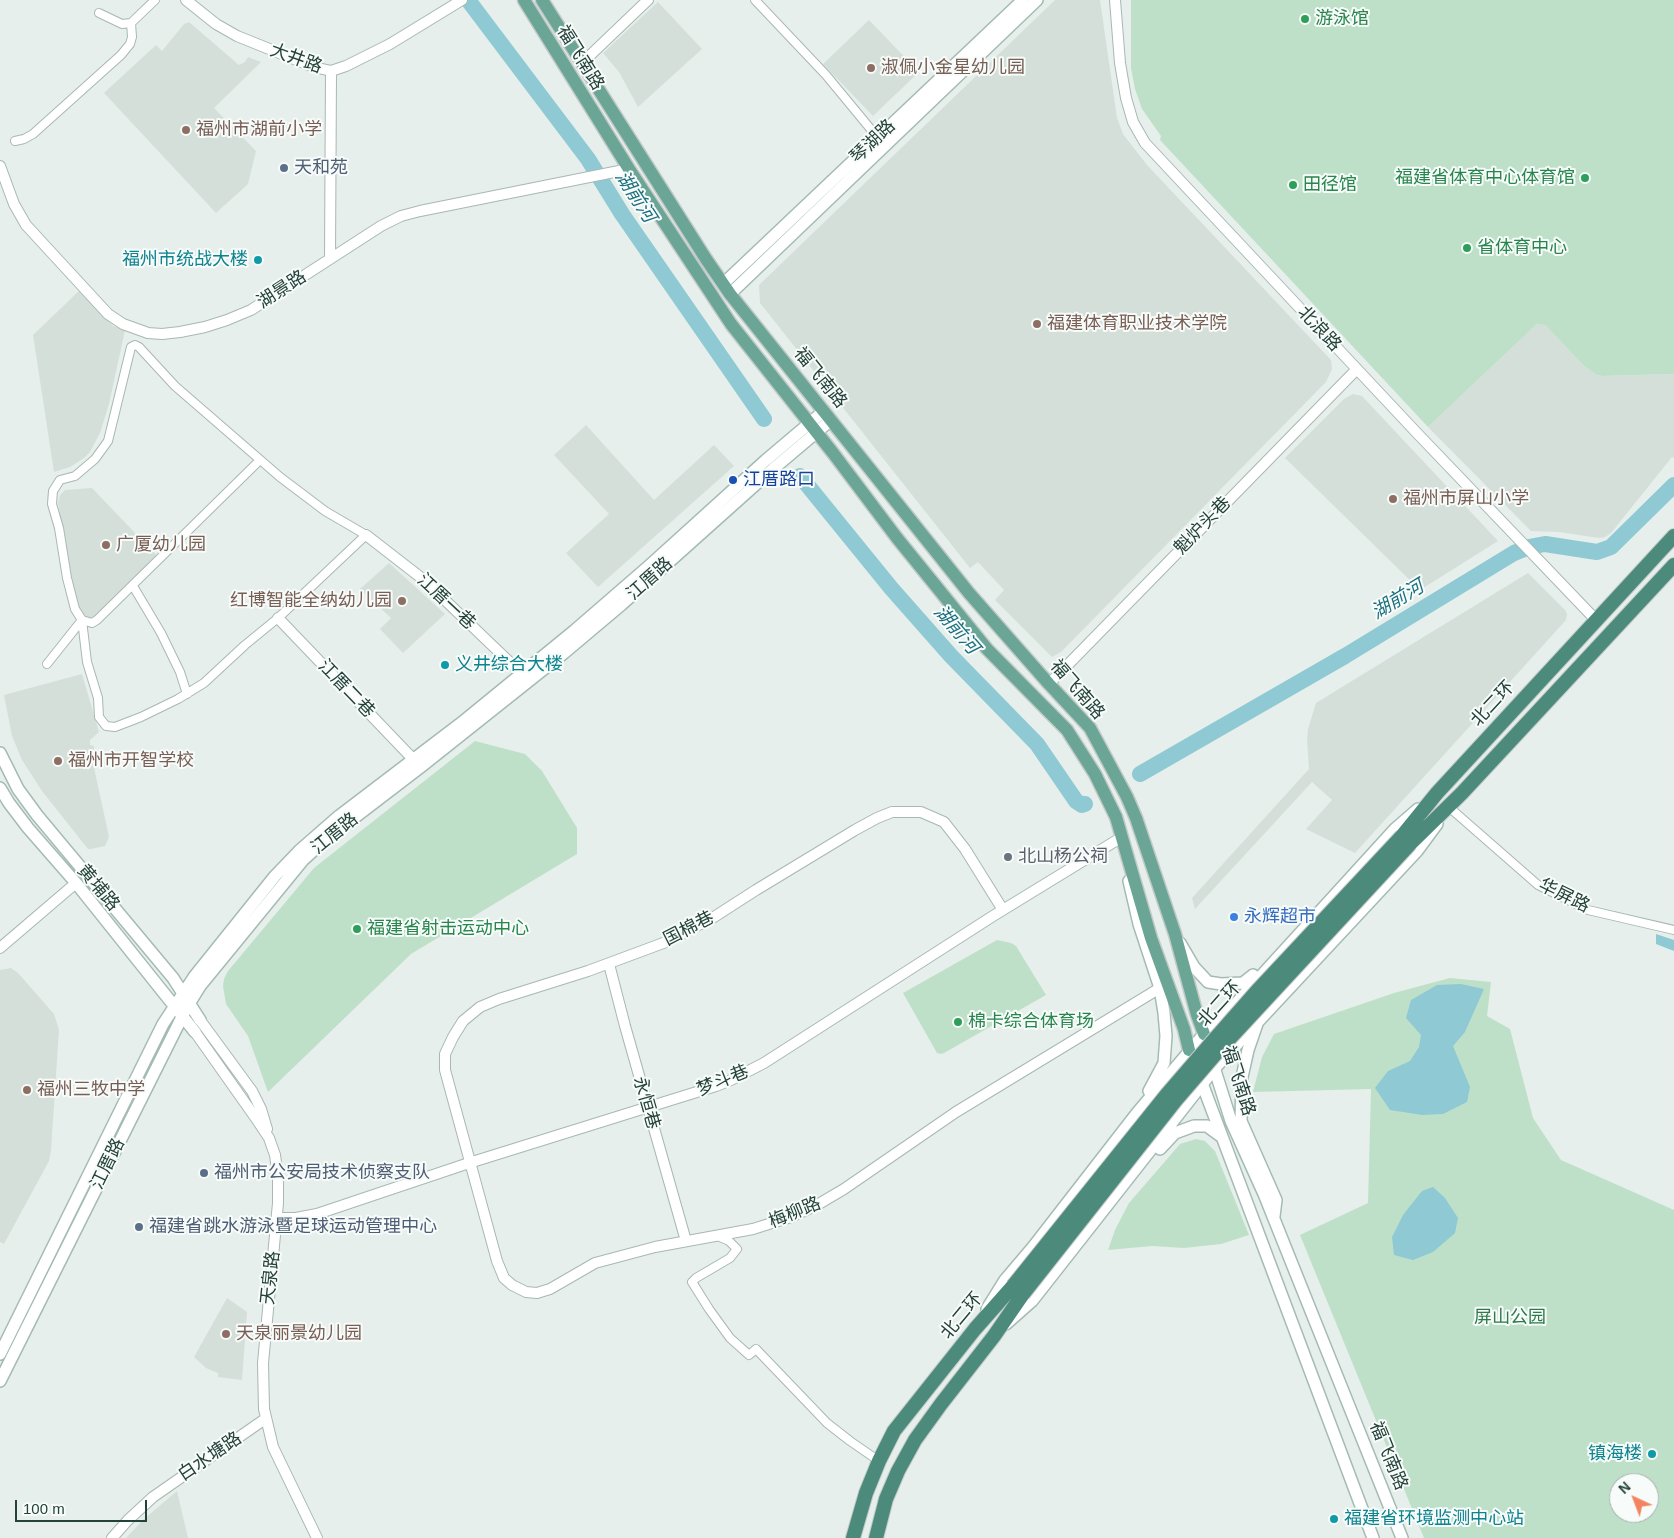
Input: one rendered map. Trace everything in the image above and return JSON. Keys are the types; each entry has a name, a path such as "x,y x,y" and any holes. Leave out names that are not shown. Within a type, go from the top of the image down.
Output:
{"highway":[{"name":"北二环","path":"853,1538 866,1493 894,1431 974,1329 1018,1290 1176,1100 1406,840 1437,793 1674,536"},
{"name":"北二环","path":"1406,840 1462,793 1674,564"},
{"name":"北二环","path":"876,1538 886,1499 898,1471 915,1440 994,1336 1018,1290"}],"main road":[{"name":"福飞南路","path":"524,0 629,169 731,324 897,538 987,649 1067,730 1095,774 1116,817 1151,938 1184,1029 1189,1050 1373,1538"},
{"name":"福飞南路","path":"542,0 727,289 969,593 1090,728 1128,797 1175,934 1197,1015 1231,1121 1274,1218 1402,1538"},
{"name":"琴湖路","path":"727,289 878,138 1023,0"},
{"path":"727,289 1037,0"},
{"name":"江厝路","path":"0,1381 189,1002 278,889 313,850 472,727 621,605 827,416"},
{"name":"江厝路","path":"0,1354 163,1024 182,992 275,876 339,816 522,674 635,578 766,460 813,428"},
{"name":"黄埔路","path":"0,753 18,789 37,815 173,978 200,1020"},
{"name":"黄埔路","path":"0,788 28,828 76,883 195,1032"},
{"path":"974,1329 1005,1280 1033,1247 1137,1113 1204,1034 1221,1020 1395,829 1437,793"},
{"path":"994,1336 1032,1301 1214,1069 1416,851 1462,793"},
{"path":"1122,837 1139,924 1160,988 1166,1036 1164,1063 1137,1113"},
{"path":"1175,934 1194,967 1208,982 1221,984 1243,983 1306,927"},
{"path":"1270,965 1292,985"},
{"path":"1259,1020 1248,1050 1242,1077 1241,1121 1276,1200 1274,1218"},
{"path":"1091,1225 1101,1222 1176,1133 1194,1126 1207,1126 1223,1137"},
{"path":"1106,1152 1132,1172"}],"street":[{"path":"99,13 122,24 131,24 155,0"},
{"name":"大井路","path":"186,0 209,19 231,33 314,67 331,71 346,66 390,44 460,1"},
{"path":"582,62 648,0"},
{"path":"755,0 826,75 878,138"},
{"name":"北浪路","path":"1115,0 1123,86 1130,115 1140,136 1162,163 1356,369 1596,620"},
{"path":"15,141 33,134 121,55 130,44 132,37 131,24"},
{"path":"330,259 331,71"},
{"name":"湖景路","path":"0,166 14,204 30,231 111,318 119,323 154,334 170,334 205,327 234,318 265,302 387,222 401,216 629,169"},
{"path":"135,345 138,347 175,386 260,460 325,511 366,535 278,618 204,683 187,694 126,724 115,727 106,726 99,717 98,698 87,662 82,620 75,609 66,578 59,528 52,504 53,492 60,480 74,476 95,459 108,441 131,347 135,345"},
{"name":"魁炉头巷","path":"1049,684 1356,369"},
{"path":"82,620 92,622 97,620 260,460"},
{"name":"江厝一巷","path":"366,535 424,580 522,674"},
{"path":"133,586 161,633 180,672 187,694"},
{"name":"江厝二巷","path":"278,618 413,759"},
{"path":"47,664 82,620"},
{"name":"华屏路","path":"1450,808 1538,885 1588,910 1674,930"},
{"name":"国棉巷","path":"469,1163 445,1070 445,1054 463,1022 480,1007 498,999 609,964 666,942 714,917 846,835 877,818 892,812 921,812 944,822 965,849 1003,910"},
{"name":"梦斗巷","path":"277,1218 296,1218 311,1215 469,1163 716,1086 764,1063 1003,910 1122,837"},
{"path":"0,948 76,883"},
{"name":"永恒巷","path":"609,964 647,1108 686,1241"},
{"name":"梅柳路","path":"469,1163 497,1261 504,1278 512,1285 526,1292 537,1293 550,1289 595,1263 655,1247 753,1229 790,1217 817,1205 844,1190 956,1112 1160,988"},
{"path":"200,1020 252,1091 261,1109 269,1138"},
{"name":"天泉路","path":"195,1032 218,1062 269,1138 275,1155 279,1190 263,1363 265,1420 273,1447 317,1538"},
{"path":"718,1236 737,1249 730,1258 692,1282 709,1309 736,1344 749,1355 756,1349 827,1423 879,1461"},
{"name":"白水塘路","path":"112,1538 136,1512 160,1491 265,1420"}],"shaded area":[{"name":"福建体育职业技术学院","path":"1055,0 1100,0 1117,118 1123,134 1147,165 1331,360 1332,369 1326,382 1061,652 1052,657 995,600 1004,590 978,562 970,568 760,303 759,285"},
{"path":"658,2 702,49 638,107 619,72 603,53"},
{"name":"淑佩小金星幼儿园","path":"869,20 919,72 873,116 823,64"},
{"name":"福州市湖前小学","path":"189,22 239,65 245,62 248,57 261,62 214,108 256,151 248,184 216,213 104,93 156,45 162,51 184,24"},
{"path":"80,290 113,326 125,330 109,404 100,433 90,452 84,458 70,467 54,472 33,335"},
{"path":"1537,324 1547,327 1584,366 1597,375 1674,374 1674,458 1672,457 1611,533 1605,537 1531,531 1428,427"},
{"name":"福州市屏山小学","path":"1353,394 1362,396 1498,541 1420,590 1285,458 1344,399"},
{"path":"586,425 654,500 714,445 734,466 598,587 566,553 609,514 554,455"},
{"name":"广厦幼儿园","path":"92,488 158,557 95,618 88,619 85,618 77,606 58,503 60,495 65,490"},
{"name":"红博智能全纳幼儿园","path":"389,563 445,614 403,653 380,629 391,618 360,589"},
{"path":"1528,573 1565,610 1567,614 1566,620 1355,853 1306,829 1332,800 1312,782 1195,909 1192,898 1309,769 1308,729 1316,703"},
{"name":"福州市开智学校","path":"82,674 99,732 90,740 90,745 94,746 93,763 109,837 105,846 91,849 88,849 42,791 22,760 12,736 4,695"},
{"name":"福州三牧中学","path":"11,968 18,973 54,1014 59,1030 49,1161 4,1244 0,1242 0,970"},
{"name":"天泉丽景幼儿园","path":"227,1298 247,1312 242,1380 218,1377 218,1373 206,1368 194,1357"},
{"path":"177,1491 188,1538 126,1538 144,1519"}],"green space":[{"name":"省体育中心","path":"1131,0 1674,0 1674,374 1597,375 1584,366 1547,327 1537,324 1428,427 1160,140 1161,136 1142,109 1135,89 1131,68"},
{"name":"福建省射击运动中心","path":"475,741 525,754 542,771 577,828 577,854 411,954 268,1092 248,1036 226,1004 223,986 228,971 314,868"},
{"name":"棉卡综合体育场","path":"997,940 1016,946 1046,995 944,1053 937,1053 903,993"},
{"name":"屏山公园","path":"1450,978 1491,982 1487,1016 1510,1029 1533,1118 1561,1160 1674,1210 1674,1538 1424,1538 1300,1235 1368,1203 1371,1089 1253,1092 1262,1057 1274,1034 1394,993"},
{"path":"1196,1139 1205,1141 1215,1151 1249,1235 1221,1244 1184,1248 1152,1246 1108,1250 1115,1230 1129,1203 1180,1144"}],"water":[{"path":"1656,934 1674,940 1674,951 1656,944"},
{"path":"1461,984 1484,989 1465,1032 1453,1046 1470,1087 1467,1102 1443,1114 1422,1115 1390,1110 1375,1088 1388,1071 1410,1061 1419,1047 1421,1035 1406,1018 1411,1000 1437,985"},
{"path":"1433,1187 1445,1198 1458,1218 1455,1233 1433,1252 1413,1260 1394,1255 1392,1237 1403,1215 1422,1191"}],"waterway":[{"name":"湖前河","path":"468,0 588,159 622,214 764,419"},
{"name":"湖前河","path":"800,476 891,588 951,656 1037,744 1076,801 1082,805 1085,804"},
{"name":"湖前河","path":"1140,774 1345,656 1514,553 1529,547 1545,544 1597,552 1611,547 1674,485"}],"place":[{"name":"游泳馆","path":"1305,19"},
{"name":"淑佩小金星幼儿园","path":"871,68"},
{"name":"福州市湖前小学","path":"186,130"},
{"name":"天和苑","path":"284,168"},
{"name":"福建省体育中心体育馆","path":"1585,178"},
{"name":"田径馆","path":"1293,185"},
{"name":"省体育中心","path":"1467,248"},
{"name":"福州市统战大楼","path":"258,260"},
{"name":"福建体育职业技术学院","path":"1037,324"},
{"name":"江厝路口","path":"733,480"},
{"name":"福州市屏山小学","path":"1393,499"},
{"name":"广厦幼儿园","path":"106,545"},
{"name":"红博智能全纳幼儿园","path":"402,601"},
{"name":"义井综合大楼","path":"445,665"},
{"name":"福州市开智学校","path":"58,761"},
{"name":"北山杨公祠","path":"1008,857"},
{"name":"永辉超市","path":"1234,917"},
{"name":"福建省射击运动中心","path":"357,929"},
{"name":"棉卡综合体育场","path":"958,1022"},
{"name":"福州三牧中学","path":"27,1090"},
{"name":"福州市公安局技术侦察支队","path":"204,1173"},
{"name":"福建省跳水游泳暨足球运动管理中心","path":"139,1227"},
{"name":"天泉丽景幼儿园","path":"226,1334"},
{"name":"镇海楼","path":"1652,1454"},
{"name":"福建省环境监测中心站","path":"1334,1519"}]}
